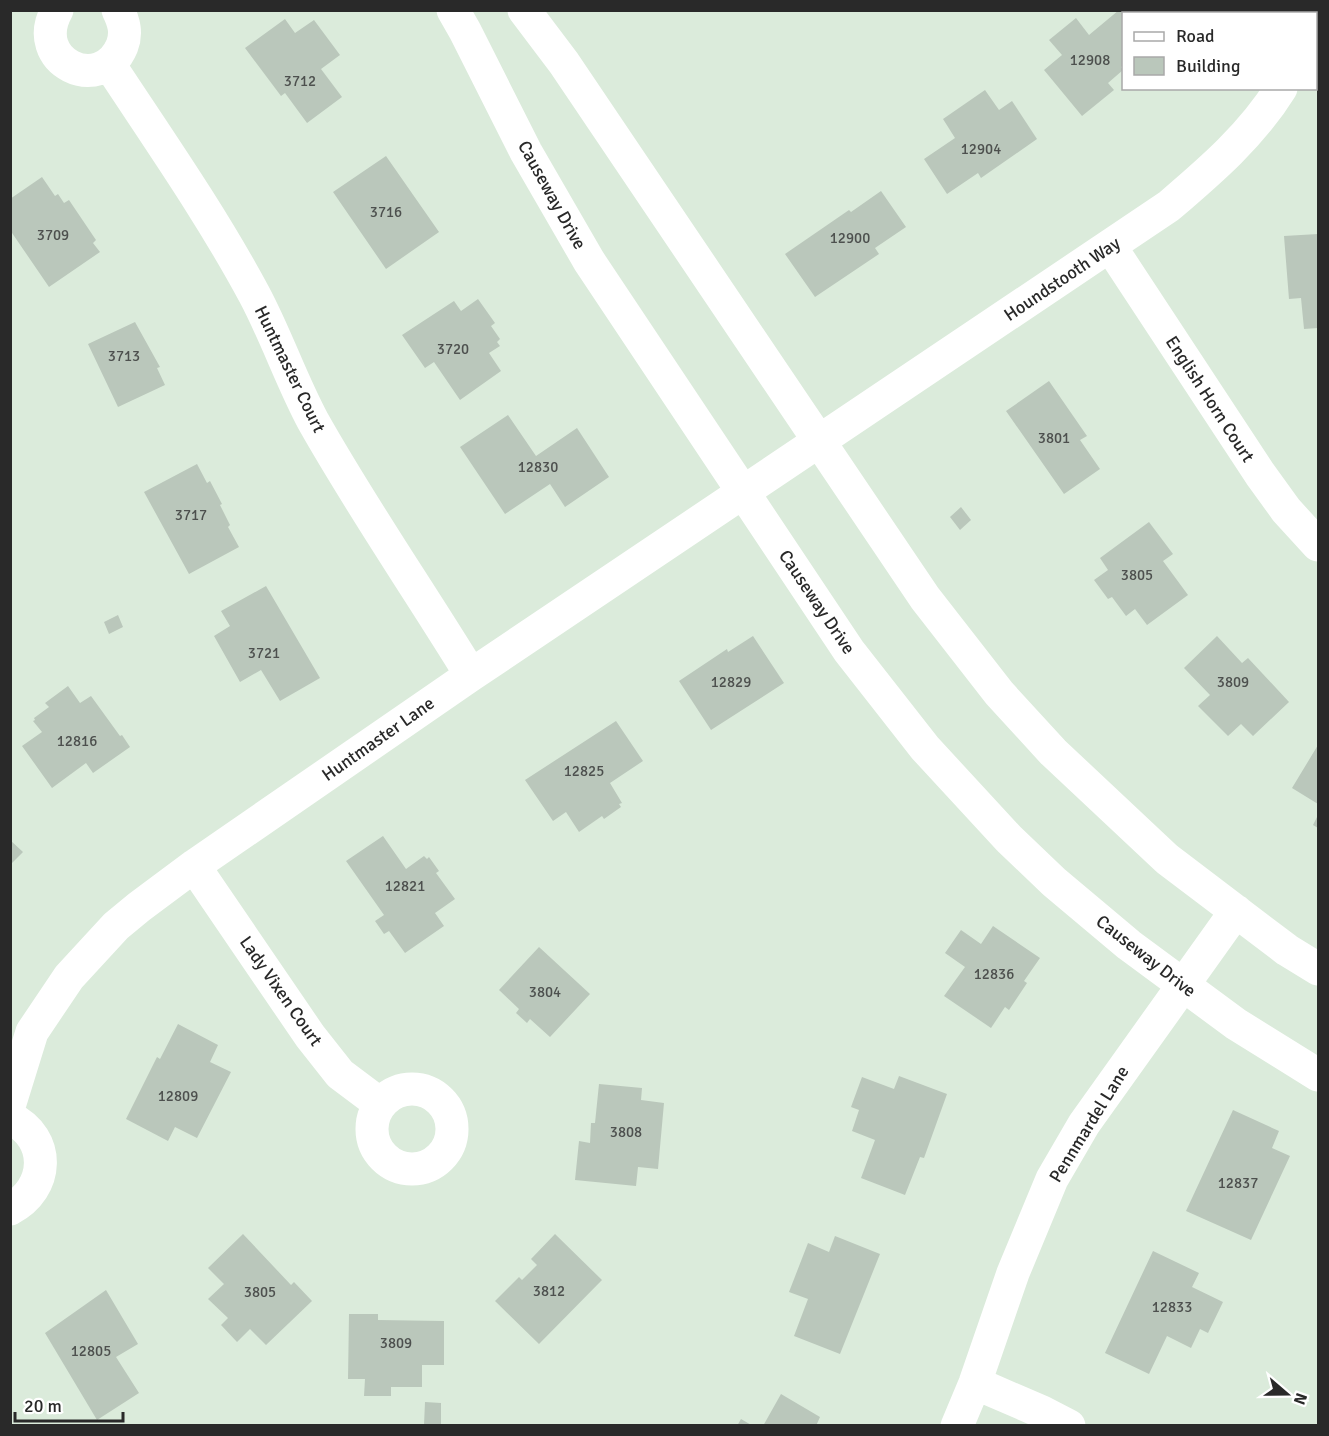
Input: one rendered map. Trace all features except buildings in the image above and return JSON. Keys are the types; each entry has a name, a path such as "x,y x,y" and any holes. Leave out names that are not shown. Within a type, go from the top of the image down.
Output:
{"street":[{"path":"57,10 50,25 50,40 56,54 66,64 80,70 94,70 109,64 119,54 124,40 125,25 118,10"},
{"name":"Causeway Drive","path":"453,10 526,152 589,261 849,651 925,748 1009,839 1054,882 1129,945 1236,1024 1318,1076"},
{"path":"524,10 564,63 925,598 999,693 1053,752 1167,859 1287,950 1318,969"},
{"name":"Huntmaster Court","path":"109,64 220,233 255,297 312,418 355,492 423,595 471,675"},
{"name":"Houndstooth Way","path":"819,443 1169,206 1219,164 1280,90"},
{"name":"English Horn Court","path":"1110,246 1260,474 1286,510 1318,545"},
{"name":"Huntmaster Lane","path":"10,1103 33,1032 69,978 116,927 194,866 471,675 819,443"},
{"name":"Lady Vixen Court","path":"194,866 310,1036 340,1074 380,1104"},
{"name":"Pennmardel Lane","path":"957,1425 975,1383 1013,1273 1052,1179 1084,1124 1236,911"},
{"path":"10,1118 20,1123 31,1134 38,1148 41,1163 39,1178 32,1192 21,1203 10,1209"},
{"path":"975,1383 1069,1425"}]}
